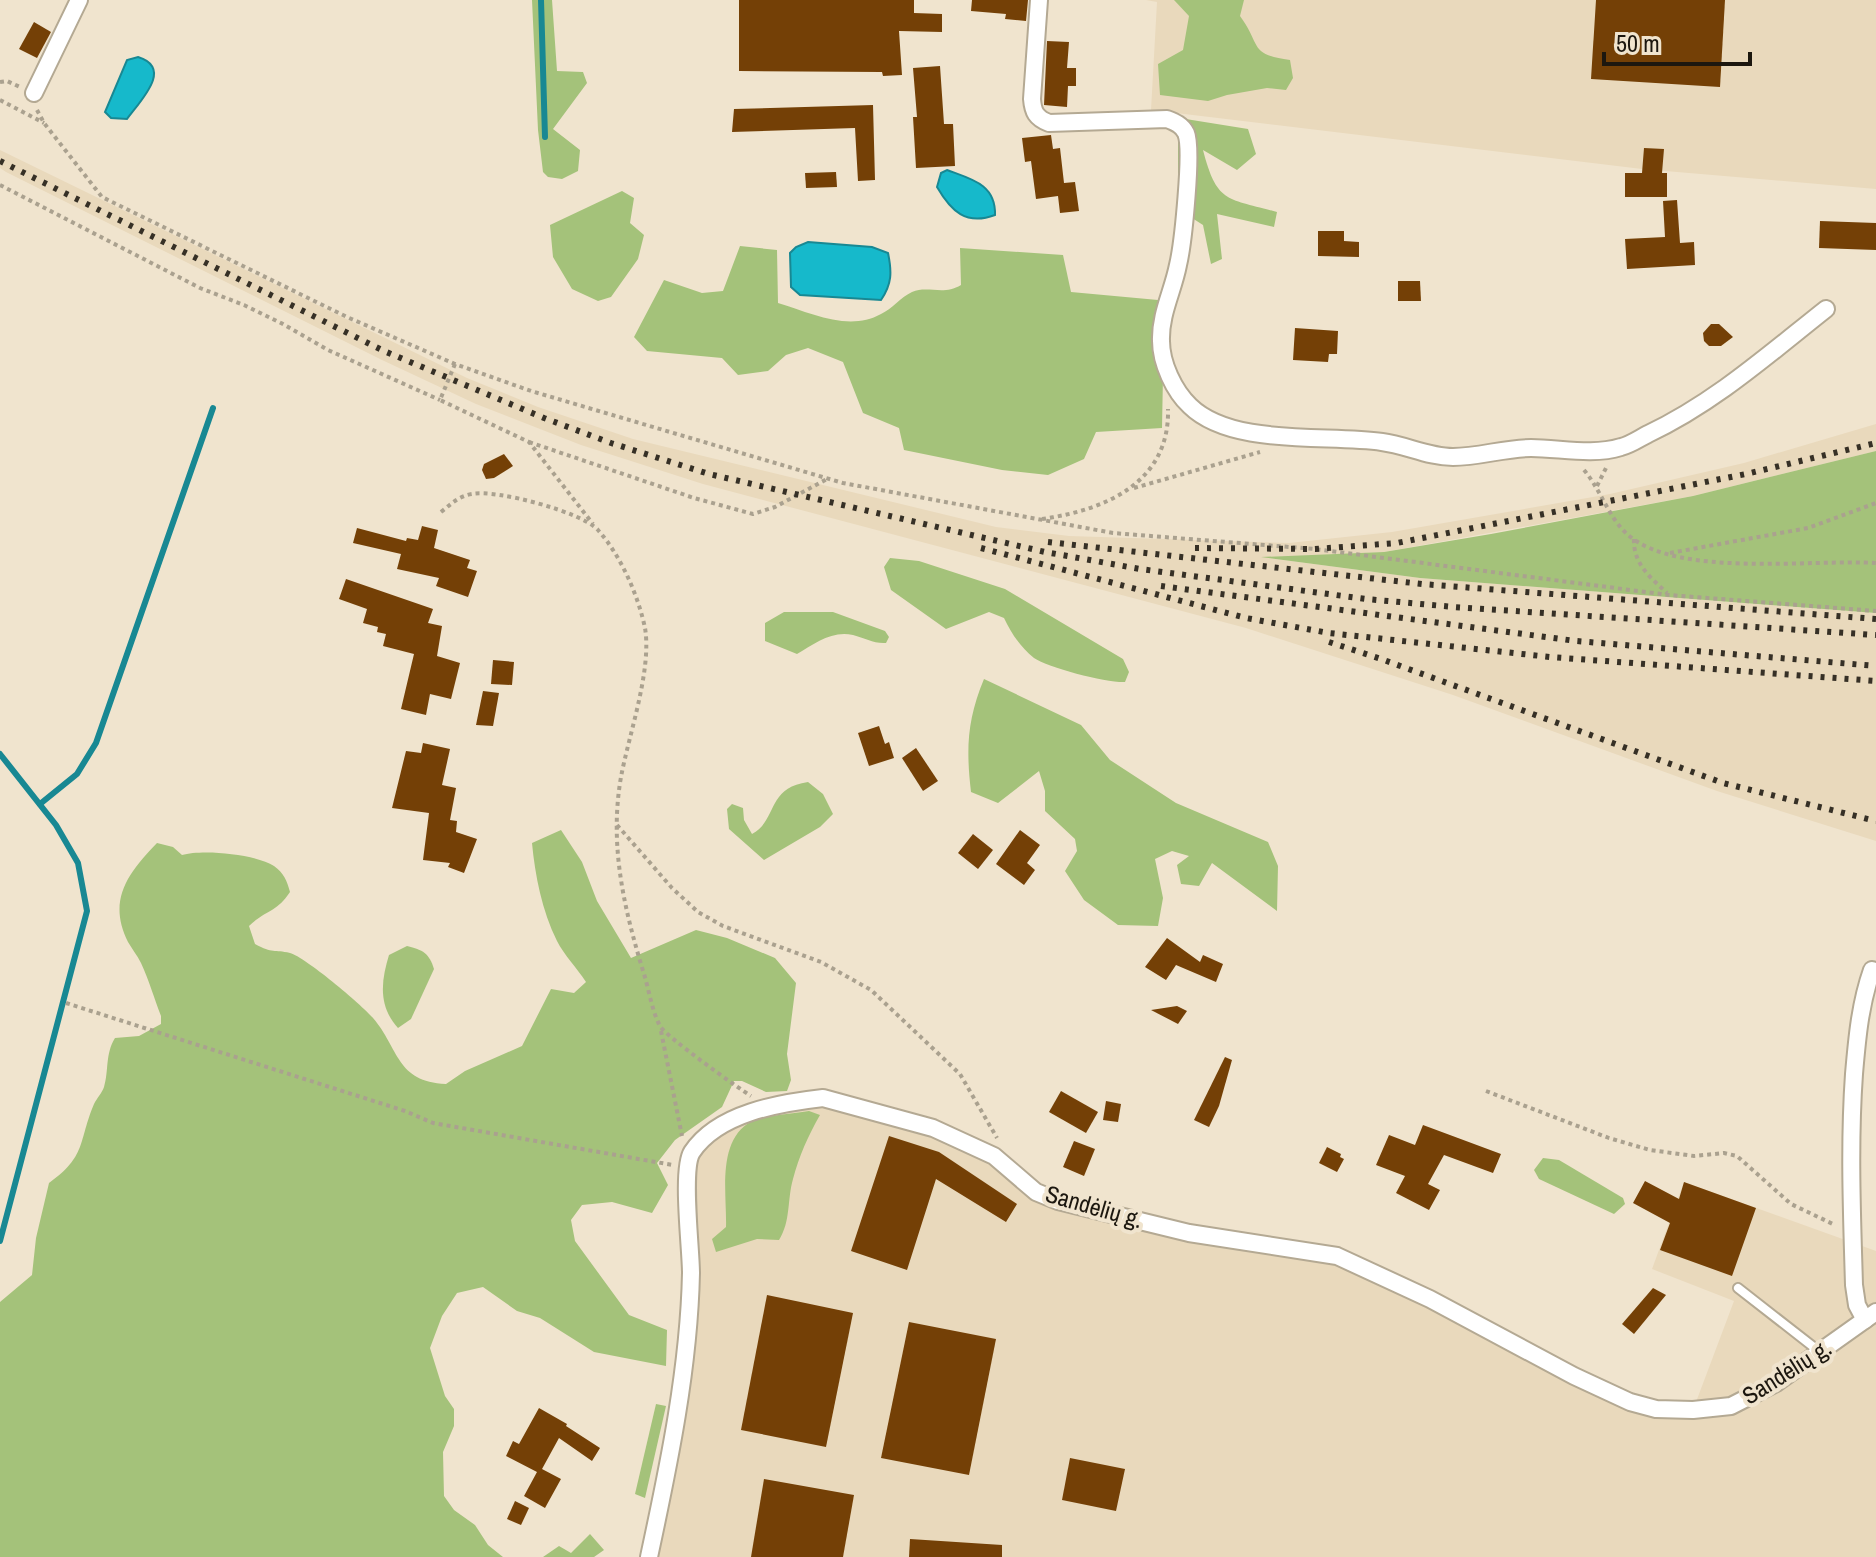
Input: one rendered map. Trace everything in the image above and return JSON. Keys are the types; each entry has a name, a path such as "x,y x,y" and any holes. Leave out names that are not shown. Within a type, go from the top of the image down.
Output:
{"street":[{"path":"34,93 79,0"},
{"path":"1039,0 1032,99 1033,110 1041,120 1049,123 1167,119 1177,122 1186,134 1188,147 1179,264 1161,320 1160,345 1177,391 1191,407 1207,418 1252,432 1300,438 1386,442 1429,455 1453,457 1526,448 1563,452 1620,448 1708,400 1826,309"},
{"path":"1870,1316 1857,1305 1854,1285 1850,1134 1864,992 1872,970"},
{"name":"Sandėlių g.","path":"687,1162 704,1137 739,1117 823,1098 933,1128 994,1156 1036,1192 1058,1201 1189,1233 1337,1256 1430,1299 1574,1376 1630,1402 1656,1409 1693,1410 1731,1406 1776,1383 1870,1316"},
{"path":"649,1557 674,1442 690,1299 687,1162"}],"lane":[{"path":"1738,1288 1820,1352"}],"path":[{"path":"0,82 7,81 34,93 36,108 44,123 102,197 334,310 455,364 531,391 829,478 1113,533 1315,549 1669,595 1876,611"},
{"path":"0,100 44,123"},
{"path":"0,185 200,288 244,305 328,350 529,442 694,498 753,514 775,507 829,478"},
{"path":"440,400 455,364"},
{"path":"1132,489 1157,462 1169,431 1168,401"},
{"path":"1037,519 1071,514 1132,489 1300,438"},
{"path":"66,1003 433,1123 670,1165 687,1162 667,1052 631,933 620,879 616,823 621,777 647,655 639,604 620,564 596,528 529,442"},
{"path":"1597,486 1615,522 1634,539 1668,553 1706,563 1876,563"},
{"path":"441,512 457,499 475,493 529,500 578,517 596,528"},
{"path":"1668,553 1808,528 1876,503"},
{"path":"1634,539 1640,566 1669,595"},
{"path":"616,823 672,888 698,912 723,926 821,962 857,981 881,999 960,1074 997,1138"},
{"path":"660,1028 732,1085 772,1108"},
{"path":"1486,1091 1609,1138 1650,1150 1694,1156 1724,1153 1737,1156 1791,1204 1851,1234"}],"shaded area":[{"path":"1146,0 1876,0 1876,189 1642,169 1151,110 1157,2"},
{"path":"0,150 467,378 538,407 633,439 996,527 1069,536 1289,543 1392,532 1610,494 1744,463 1876,424 1876,451 1693,496 1384,552 1268,558 1420,578 1876,613 1876,841 1717,791 1453,695 1246,628 703,484 581,445 476,404 382,360 6,172 0,168"},
{"path":"806,1100 933,1128 1058,1202 1326,1253 1630,1402 1693,1410 1734,1301 1652,1269 1684,1182 1876,1251 1876,1557 649,1557 690,1299 687,1162 704,1137"}],"green space":[{"path":"532,0 552,0 557,71 583,72 587,83 553,129 580,150 578,171 562,179 548,177 543,172"},
{"path":"1174,0 1244,0 1240,16 1258,47 1268,55 1290,60 1293,78 1286,90 1267,88 1208,101 1160,95 1158,64 1183,50 1189,16"},
{"path":"1167,116 1248,129 1256,154 1237,170 1203,150 1208,168 1219,190 1226,196 1277,212 1274,227 1217,214 1222,259 1211,264 1203,225 1178,209 1178,132"},
{"path":"622,191 634,198 630,223 644,235 638,259 611,297 598,301 572,289 553,257 550,225"},
{"path":"740,246 777,250 778,303 843,321 869,319 918,290 948,290 961,285 960,248 1063,255 1071,292 1158,300 1155,340 1163,375 1162,428 1096,432 1084,459 1048,475 1002,470 904,450 899,428 863,413 843,362 808,348 786,355 768,371 738,375 722,358 647,351 634,337 664,280 702,293 723,291"},
{"path":"1876,451 1876,613 1420,578 1261,557 1384,552 1491,534 1693,496"},
{"path":"890,558 919,561 1005,589 1123,659 1129,672 1125,682 1078,674 1041,662 1021,645 1004,618 989,612 946,629 891,590 884,567"},
{"path":"784,612 833,612 885,631 889,637 886,643 882,643 838,634 797,654 765,641 765,623"},
{"path":"984,679 1081,725 1110,760 1176,803 1268,842 1278,866 1277,911 1212,863 1199,886 1181,884 1177,865 1189,856 1172,851 1155,859 1163,898 1158,926 1118,925 1084,900 1065,871 1077,851 1075,839 1045,811 1045,791 1039,771 998,803 971,792 969,735"},
{"path":"808,782 823,794 833,814 820,827 764,860 729,829 727,809 732,804 743,808 744,820 752,834 766,821 785,791"},
{"path":"561,830 582,862 597,901 631,958 696,930 727,938 775,958 796,983 787,1054 791,1080 787,1091 766,1092 742,1081 734,1081 722,1107 675,1140 657,1163 668,1185 652,1213 612,1202 582,1205 571,1220 575,1241 629,1315 667,1330 666,1366 594,1352 540,1318 517,1311 483,1287 457,1293 442,1316 430,1348 445,1396 454,1409 454,1426 443,1452 444,1496 454,1510 475,1525 488,1545 503,1557 0,1557 0,1302 32,1275 36,1238 49,1183 70,1165 80,1148 94,1104 104,1087 115,1038 139,1036 161,1024 149,982 122,927 120,900 137,865 157,843 173,847 182,855 203,852 229,854 255,858 274,866 285,878 290,892 280,904 249,926 255,944 297,956 320,972 373,1018 408,1070 430,1082 446,1084 465,1071 522,1046 551,989 574,993 586,982 557,941 543,905 535,868 532,843"},
{"path":"407,946 425,953 434,969 411,1019 398,1028 384,1002 384,974 389,955"},
{"path":"809,1111 820,1115 798,1162 779,1240 757,1239 716,1252 712,1239 726,1227 726,1169 733,1141 752,1121"},
{"path":"1543,1158 1559,1160 1623,1198 1625,1204 1614,1214 1539,1179 1534,1170"},
{"path":"656,1404 666,1406 645,1498 635,1494"},
{"path":"590,1534 604,1550 594,1557 543,1557 559,1546 571,1553"}],"water":[{"path":"138,57 153,69 151,85 127,119 111,118 105,112 127,60"},
{"path":"947,170 973,180 987,190 995,215 976,219 954,209 937,187 941,173"},
{"path":"808,242 872,247 888,253 890,278 881,300 800,295 791,287 790,253"}],"building":[{"path":"739,0 914,0 914,13 942,14 942,32 899,31 902,75 883,76 882,72 739,71"},
{"path":"972,0 1028,0 1026,21 1005,19 1006,14 971,11"},
{"path":"1596,0 1725,0 1720,87 1591,79"},
{"path":"34,22 51,32 37,58 19,49"},
{"path":"1047,41 1069,42 1067,68 1076,68 1076,86 1068,86 1067,107 1044,105"},
{"path":"940,66 944,124 953,124 955,166 916,168 913,117 917,117 913,68"},
{"path":"873,105 875,180 858,181 855,128 732,132 734,109"},
{"path":"1051,135 1053,149 1060,148 1064,183 1075,182 1079,211 1060,213 1058,196 1036,199 1031,161 1025,162 1022,138"},
{"path":"1644,148 1664,149 1662,173 1667,173 1667,197 1625,197 1625,173 1642,173"},
{"path":"836,172 837,187 806,188 805,173"},
{"path":"1677,200 1680,243 1694,242 1695,265 1627,269 1625,239 1665,237 1663,201"},
{"path":"1820,221 1876,223 1876,250 1819,248"},
{"path":"1318,231 1344,231 1344,241 1359,242 1359,257 1318,256"},
{"path":"1398,281 1420,281 1421,301 1398,301"},
{"path":"1711,324 1719,324 1733,337 1721,346 1709,346 1704,341 1703,333"},
{"path":"1295,328 1338,331 1337,354 1329,354 1328,362 1293,360"},
{"path":"504,454 513,466 494,478 486,479 482,470 484,464"},
{"path":"422,526 438,530 434,548 470,560 467,568 477,571 468,597 436,586 439,578 397,569 401,554 353,543 357,528 406,541 407,538 418,540"},
{"path":"346,579 433,609 428,623 442,626 437,656 460,663 451,699 430,694 426,715 401,709 414,654 383,646 386,634 377,632 378,627 363,623 367,609 339,599"},
{"path":"493,660 514,662 512,685 491,684"},
{"path":"483,691 499,693 493,726 476,725"},
{"path":"879,726 894,758 869,766 858,733"},
{"path":"423,743 450,749 442,785 456,788 450,820 457,821 456,832 477,839 464,873 448,867 450,863 423,860 429,813 392,808 406,751 421,753"},
{"path":"916,748 938,781 923,791 902,758"},
{"path":"1020,830 1040,845 1027,863 1035,870 1024,885 996,864"},
{"path":"973,834 993,850 978,869 958,853"},
{"path":"1167,938 1200,962 1203,955 1223,964 1216,982 1176,965 1166,980 1145,967"},
{"path":"1177,1006 1187,1011 1178,1024 1151,1010"},
{"path":"1225,1057 1232,1060 1219,1106 1209,1127 1194,1120"},
{"path":"1061,1091 1098,1112 1086,1133 1049,1112"},
{"path":"1106,1101 1121,1104 1118,1122 1103,1120"},
{"path":"1423,1125 1501,1154 1493,1173 1444,1155 1428,1184 1440,1190 1429,1210 1396,1193 1405,1176 1376,1165 1389,1135 1415,1145"},
{"path":"889,1136 939,1152 1017,1204 1006,1222 936,1179 907,1270 851,1251"},
{"path":"1074,1141 1095,1149 1084,1176 1063,1167"},
{"path":"1327,1147 1344,1159 1337,1172 1319,1163"},
{"path":"1645,1181 1679,1199 1684,1182 1756,1208 1732,1276 1660,1250 1670,1223 1633,1203"},
{"path":"1653,1288 1666,1295 1634,1334 1622,1324"},
{"path":"767,1295 853,1313 826,1447 741,1430"},
{"path":"909,1322 996,1339 969,1475 881,1458"},
{"path":"539,1408 600,1448 592,1461 559,1438 542,1469 561,1479 545,1508 524,1496 537,1472 506,1456 513,1441 519,1444"},
{"path":"1070,1458 1125,1469 1116,1511 1062,1500"},
{"path":"764,1479 854,1495 843,1557 751,1557"},
{"path":"515,1501 529,1508 521,1525 507,1519"},
{"path":"910,1539 1002,1545 1002,1557 909,1557"}],"waterway":[{"path":"541,0 545,137"},
{"path":"40,804 77,774 96,743 213,408"},
{"path":"0,754 56,825 78,863 87,911 0,1241"}],"railway":[{"path":"0,161 384,351 544,418 709,474 1045,552 1140,569 1366,599 1454,607 1876,635"},
{"path":"1195,548 1315,549 1397,543 1746,474 1876,443"},
{"path":"1048,542 1422,584 1876,619"},
{"path":"981,548 1246,618 1329,633 1550,657 1876,681"},
{"path":"1161,586 1576,641 1876,666"},
{"path":"1329,642 1723,783 1876,821"}]}
